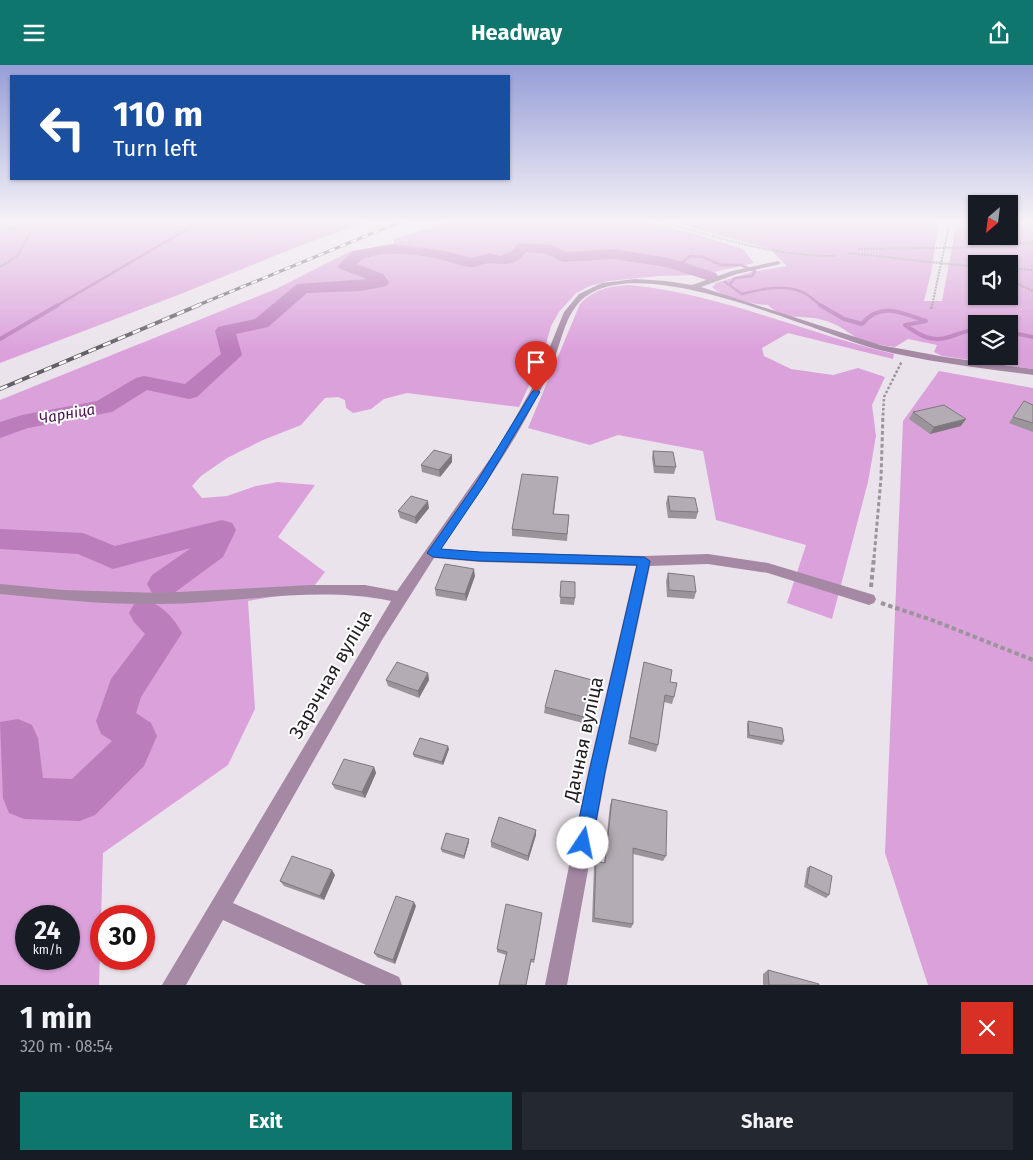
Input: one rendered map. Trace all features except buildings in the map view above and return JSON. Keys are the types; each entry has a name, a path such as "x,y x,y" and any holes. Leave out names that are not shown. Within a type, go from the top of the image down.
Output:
{"street":[{"path":"692,288 744,269 772,264"},
{"name":"Зарэчная вуліца","path":"174,985 400,597 485,477 536,392 564,318 582,294 603,285 630,281 662,283 692,288 747,303 859,342 905,353 1033,372"},
{"path":"433,553 480,557 644,561 708,559 768,568 870,599"},
{"name":"Дачная вуліца","path":"556,985 597,772 644,561"},
{"path":"0,589 160,599 311,589 365,590 400,597"},
{"path":"219,907 390,985"}],"path":[{"path":"931,309 940,264"},
{"path":"948,264 968,266"},
{"path":"1018,269 1033,270"},
{"path":"1018,284 1033,291"},
{"path":"905,353 884,397 881,478 870,599 932,620 1033,659"}],"shaded area":[{"path":"0,264 255,264 178,295 0,363"},
{"path":"325,264 750,264 701,275 659,276 609,281 590,286 576,293 559,312 551,326 543,355 519,407 407,393 384,399 371,409 353,413 346,408 345,400 338,397 325,398 301,425 263,440 227,458 201,476 192,486 202,498 227,496 256,486 278,482 315,485 278,537 325,572 311,590 248,601 255,709 228,765 103,853 101,905 90,905 90,970 99,970 99,985 0,985 0,400 276,289"},
{"path":"785,264 932,264 924,301 942,301 949,264 968,264 968,305 1018,305 1018,264 1033,264 1033,369 1005,365 1018,365 1018,315 968,315 968,360 942,356 934,352 937,345 908,339 895,347 870,343 828,322 815,318 787,316 768,305 739,300 716,291 712,287 716,283 752,272 787,266"},
{"path":"630,285 664,290 730,305 894,354 893,359 788,333 762,348 764,356 791,369 833,375 858,368 885,377 872,405 876,436 868,482 832,619 787,603 806,545 716,520 703,451 618,435 590,445 528,428 580,304 591,295 603,289"},
{"path":"939,371 1033,388 1033,985 928,985 885,853 903,421"}],"waterway":[{"path":"56,306 128,264"},
{"name":"Чарніца","path":"0,431 22,422 104,407 144,383 189,392 232,355 225,331 261,323 303,288 360,286 381,282 377,277 346,266 348,264"},
{"name":"Чарніца","path":"672,264 710,276"},
{"name":"Чарніца","path":"719,264 741,265 755,271 752,276 735,278 730,284"},
{"name":"Чарніца","path":"725,282 742,294 766,289 791,289 806,294 822,306"},
{"path":"0,339 58,305"},
{"name":"Чарніца","path":"820,305 844,319 862,324 876,313 884,311 900,312 926,321 905,325 921,335 931,338 943,339 968,331"},
{"name":"Чарніца","path":"1018,334 1033,337"},
{"name":"Чарніца","path":"0,539 83,544 113,558 222,530 212,549 163,584"},
{"name":"Чарніца","path":"0,741 18,738 24,798 80,800 130,752 137,736 115,721 124,691 165,633 146,613"}],"railway":[{"path":"196,306 298,264"},
{"path":"0,389 199,305"}],"route":[{"path":"536,392 514,431 433,553 480,557 644,561 583,843"}]}
